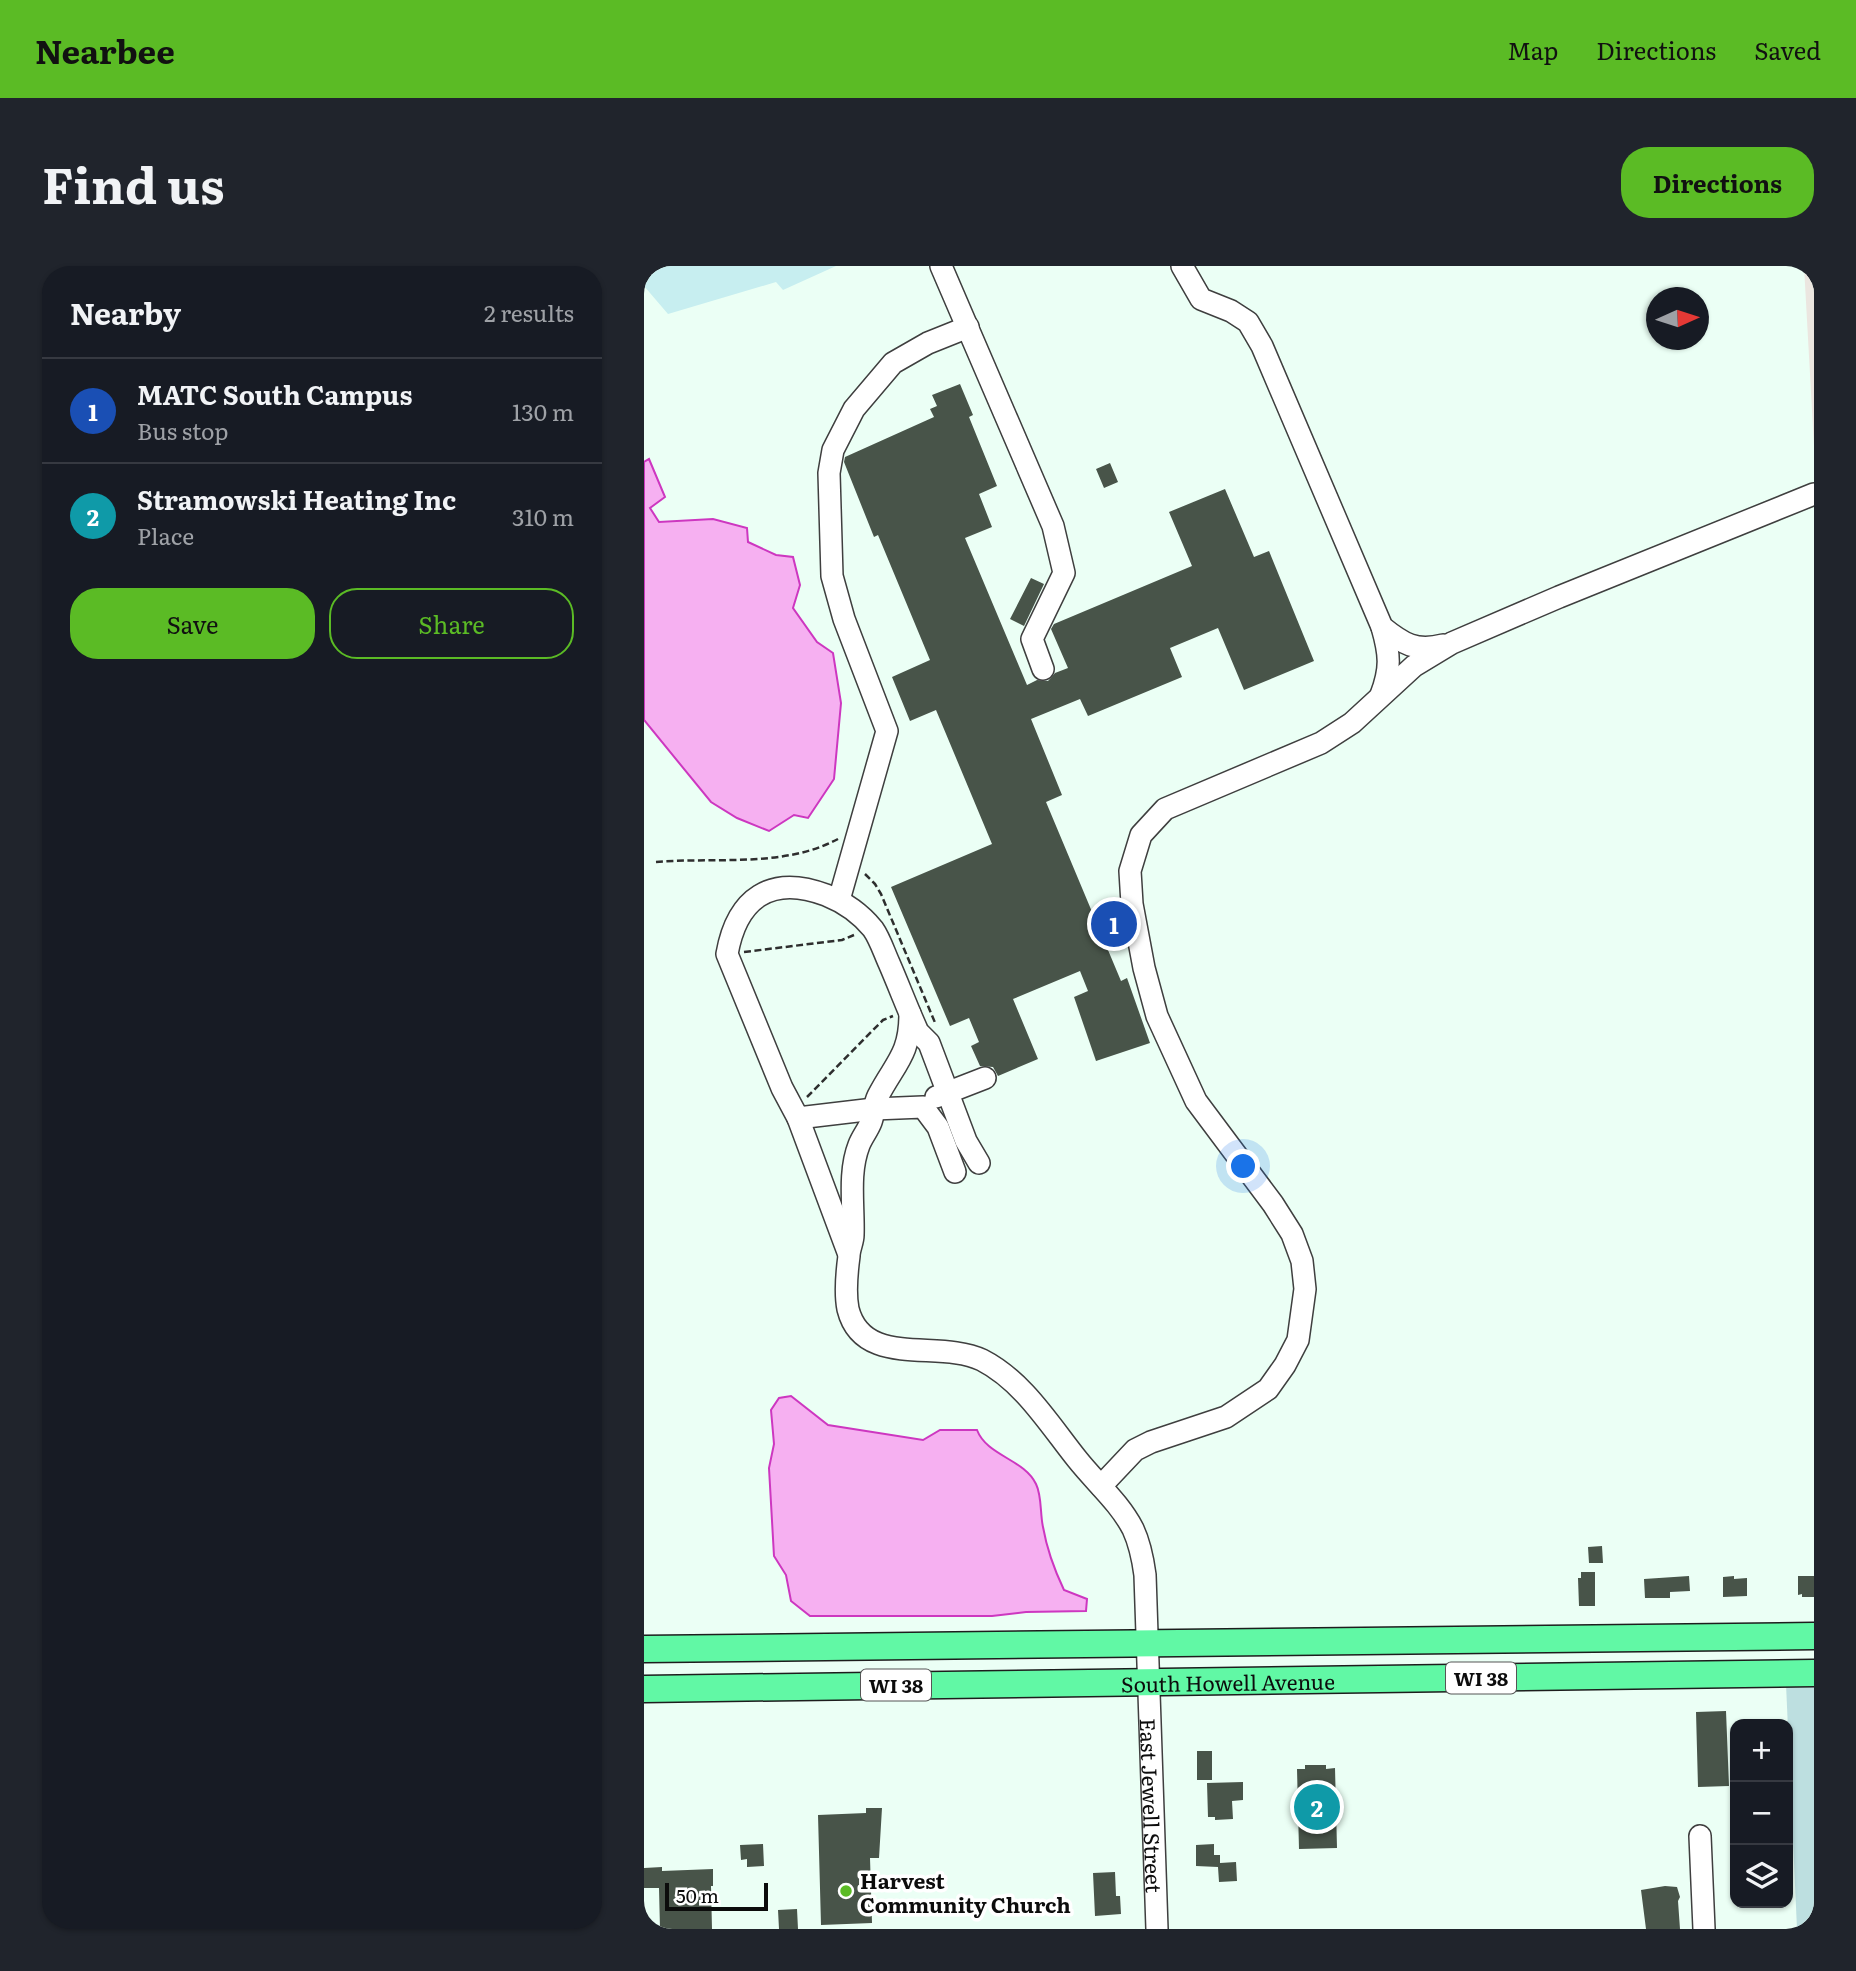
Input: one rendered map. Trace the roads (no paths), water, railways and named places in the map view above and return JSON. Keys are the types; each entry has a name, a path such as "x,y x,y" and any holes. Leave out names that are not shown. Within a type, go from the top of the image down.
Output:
{"main road":[{"name":"South Howell Avenue","path":"644,1649 1814,1636"},
{"name":"South Howell Avenue","path":"644,1689 1814,1673"}],"street":[{"path":"941,266 1053,526 1064,573 1032,639 1044,669"},
{"path":"1182,266 1201,299 1231,311 1248,322 1262,346 1381,628 1390,660 1388,677 1381,695"},
{"path":"839,900 887,731 844,619 832,576 829,473 833,450 854,409 893,362 928,342 968,327"},
{"path":"1101,1486 1135,1450 1226,1417 1268,1389 1298,1340 1305,1289 1302,1261 1292,1234 1273,1204 1196,1101 1157,1016 1144,968 1132,904 1130,871 1141,835 1165,809 1321,743 1352,723 1413,666 1452,643 1814,494"},
{"path":"1381,628 1399,641 1427,650 1452,643"},
{"path":"849,1254 795,1112 782,1088 726,954 737,918 759,895 785,887 800,887 839,900 860,914 875,933 919,1032 929,1043 966,1141 979,1163"},
{"name":"East Jewell Street","path":"908,1009 910,1030 905,1051 877,1098 871,1122 858,1146 854,1169 848,1307 853,1323 873,1342 888,1348 948,1350 981,1360 998,1370 1018,1387 1117,1503 1128,1521 1141,1551 1145,1576 1157,1929"},
{"path":"795,1112 923,1107 937,1096 985,1078"},
{"path":"923,1107 938,1127 955,1172"},
{"path":"1700,1836 1704,1929"}],"place":[{"name":"MATC South Campus","path":"1114,924"},
{"name":"Stramowski Heating Inc","path":"1317,1807"},
{"name":"Harvest Community Church","path":"846,1891"}]}
